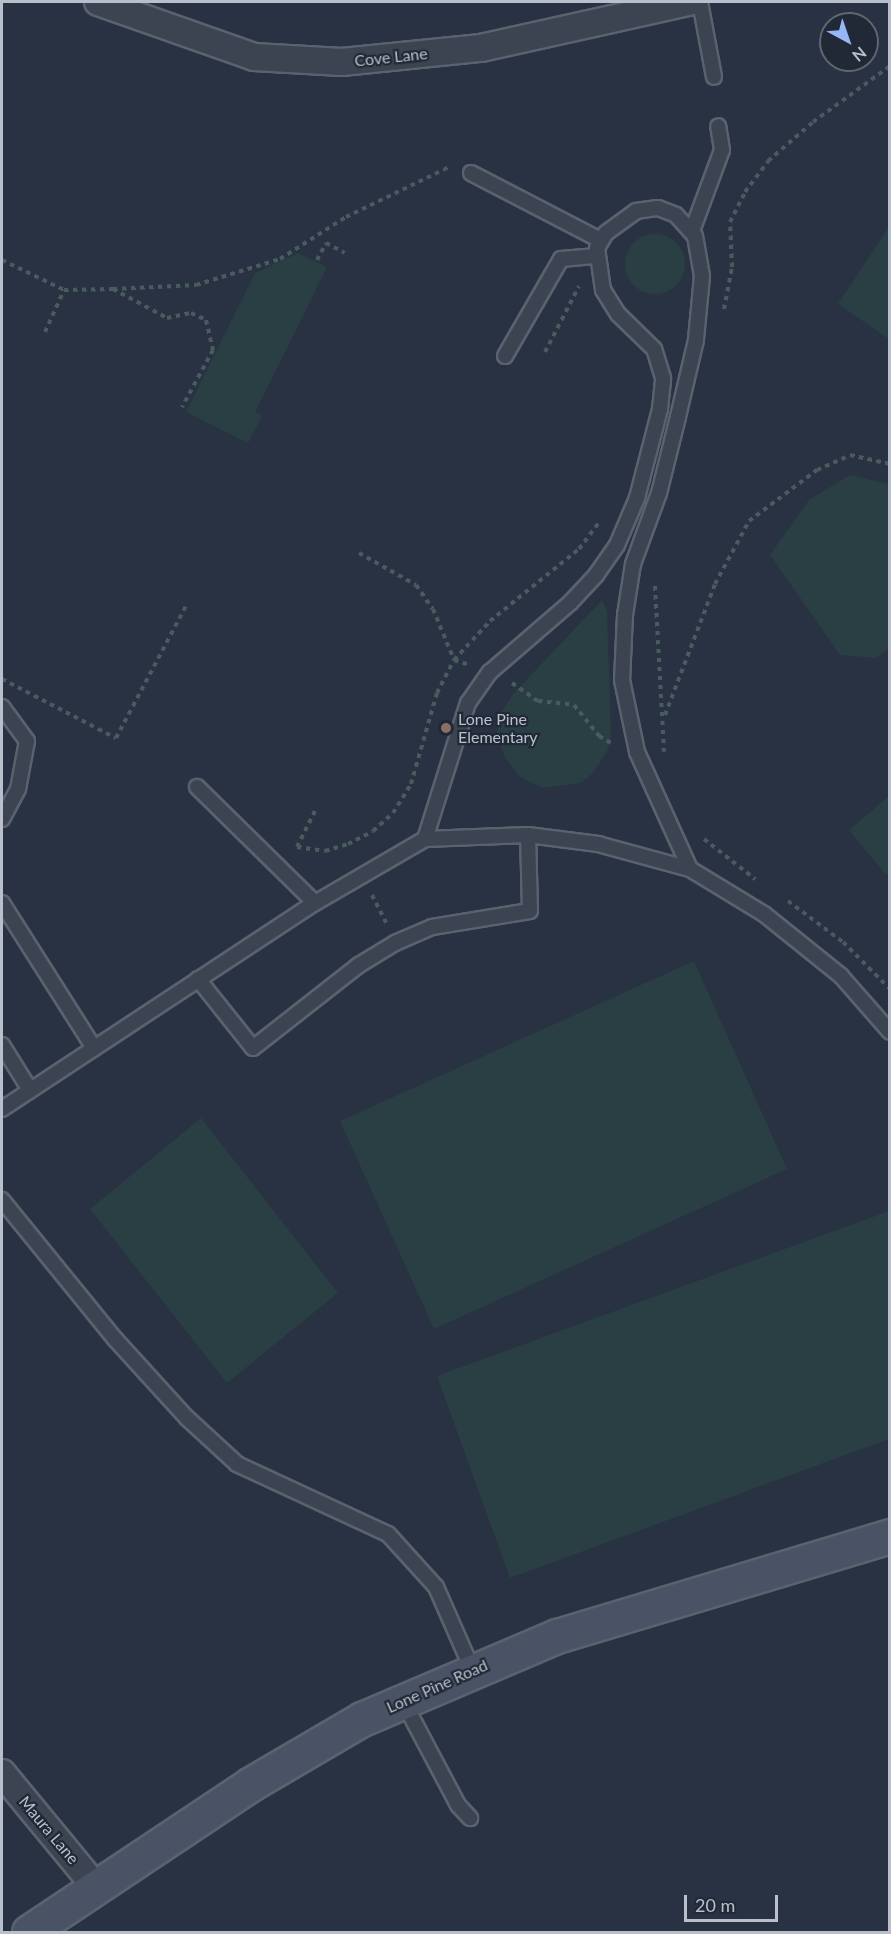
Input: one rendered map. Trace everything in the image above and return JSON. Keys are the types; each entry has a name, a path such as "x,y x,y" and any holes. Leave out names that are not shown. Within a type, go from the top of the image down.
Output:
{"street":[{"name":"Cove Lane","path":"98,2 254,57 342,62 481,48 689,2"},
{"name":"Lone Pine Road","path":"29,1932 251,1784 362,1719 472,1669 557,1636 890,1536"},
{"name":"Maura Lane","path":"2,1773 96,1887"}],"lane":[{"path":"700,2 714,77"},
{"path":"692,231 722,150 718,126"},
{"path":"471,173 600,240"},
{"path":"425,839 468,703 490,672 570,603 596,575 617,545 637,498 660,409 663,378 654,349 618,314 603,290 597,256 600,240 636,211 658,208 676,215 692,231 700,249 702,276 696,340 659,493 633,564 625,615 622,680 637,752 690,868"},
{"path":"505,356 561,259 597,256"},
{"path":"2,707 27,741 18,789 2,819"},
{"path":"197,787 315,903"},
{"path":"198,979 252,1048 350,971 394,943 432,927 530,911 528,835"},
{"path":"2,1109 315,903 425,839 528,835 598,844 690,868 764,914 833,969 890,1032"},
{"path":"2,903 94,1048"},
{"path":"2,1044 30,1090"},
{"path":"2,1200 123,1348 187,1418 237,1464 387,1534 436,1587 472,1669"},
{"path":"403,1701 458,1805 470,1818"}],"path":[{"path":"722,321 732,267 730,222 744,192 768,160 890,66"},
{"path":"2,260 64,290 196,285 223,280 280,259 346,216 446,167 471,173"},
{"path":"317,260 326,243 345,253"},
{"path":"545,352 580,284 584,295"},
{"path":"112,289 167,318 191,313 206,320 213,350 182,408"},
{"path":"45,332 64,290"},
{"path":"663,718 715,584 749,521 817,470 850,455 890,464"},
{"path":"315,811 297,847 325,851 348,844 373,831 393,813 411,784 437,693 454,660 490,621 579,549 606,513"},
{"path":"656,575 654,606 665,762"},
{"path":"2,679 116,738 186,606"}],"green space":[{"path":"889,227 889,339 838,304"},
{"path":"649,234 661,234 672,239 680,247 685,264 683,276 672,289 661,294 649,294 638,289 630,281 625,270 625,258 630,247 638,239"},
{"path":"298,253 327,267 255,412 262,416 248,443 186,412 255,273"},
{"path":"850,475 889,484 889,648 876,658 840,655 770,555 809,500"},
{"path":"602,600 607,611 611,736 607,752 592,774 580,783 542,788 519,776 504,756 497,734 500,714 514,693"},
{"path":"889,796 890,872 886,875 849,830"},
{"path":"694,961 787,1169 434,1329 340,1121"},
{"path":"201,1118 338,1293 227,1383 90,1209"},
{"path":"889,1211 889,1439 510,1578 437,1376"}],"place":[{"name":"Lone Pine Elementary","path":"446,728"}]}
